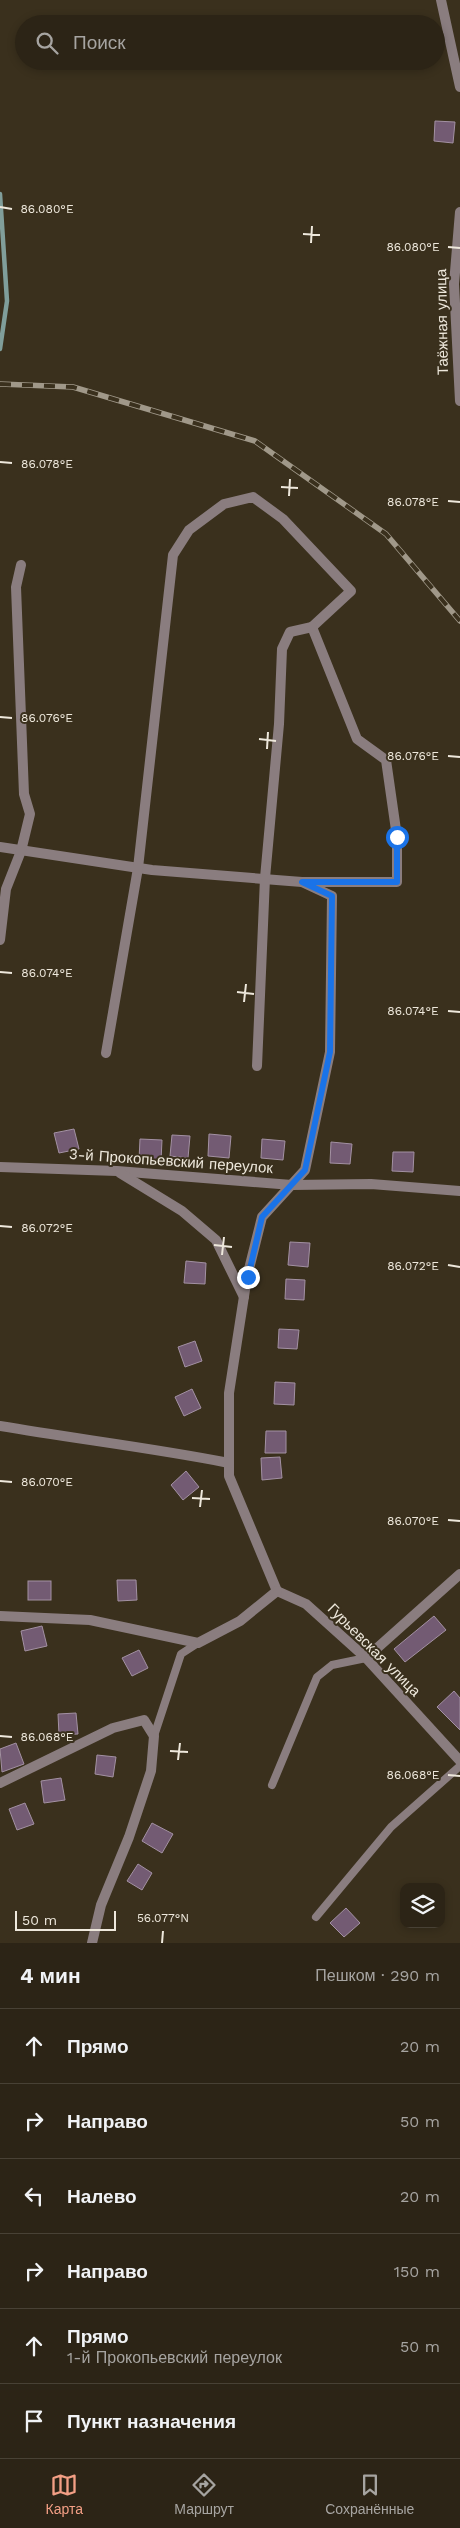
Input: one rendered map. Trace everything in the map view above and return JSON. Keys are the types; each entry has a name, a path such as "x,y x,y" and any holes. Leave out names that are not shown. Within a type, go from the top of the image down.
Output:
{"street":[{"path":"441,0 444,15"},
{"path":"445,18 460,87"},
{"name":"Таёжная улица","path":"460,212 454,284 460,401"},
{"path":"106,1054 138,868 173,555 189,530 224,504 253,497 283,519 350,591 312,626 290,632 282,650 279,724 265,878 257,1066"},
{"path":"0,940 6,889 21,850 30,814 24,794 16,587 21,565"},
{"path":"0,847 138,868 302,882 397,882 397,837 386,760 357,739 312,626"},
{"path":"0,1616 90,1620 198,1643 240,1621 277,1591 253,1528 229,1476 229,1393 244,1297 262,1217 305,1170 330,1052 332,896 302,882"},
{"name":"3-й Прокопьевский переулок","path":"0,1167 117,1171 292,1185 371,1184 460,1191"},
{"path":"117,1171 182,1211 216,1240 244,1297"},
{"path":"0,1426 178,1453 229,1463"},
{"path":"366,1658 460,1574"},
{"name":"Гурьевская улица","path":"277,1591 306,1604 366,1658 460,1761"},
{"path":"0,1783 113,1728 144,1720 154,1736 150,1771 130,1837 100,1905 92,1943"}],"lane":[{"path":"154,1736 181,1654 198,1643"},
{"path":"272,1785 317,1676 332,1665 366,1658"},
{"path":"316,1918 391,1827 460,1766"}],"building":[{"path":"435,121 455,122 453,143 434,141"},
{"path":"74,1129 79,1149 59,1153 54,1133"},
{"path":"209,1134 231,1136 229,1158 208,1156"},
{"path":"172,1135 190,1136 188,1158 170,1156"},
{"path":"140,1139 162,1140 161,1161 139,1160"},
{"path":"262,1139 285,1141 283,1160 261,1158"},
{"path":"331,1142 352,1144 350,1164 330,1163"},
{"path":"393,1152 414,1152 413,1172 392,1171"},
{"path":"290,1242 310,1243 308,1267 288,1265"},
{"path":"186,1261 206,1263 205,1284 184,1283"},
{"path":"286,1279 305,1280 304,1300 285,1299"},
{"path":"279,1329 299,1330 297,1349 278,1348"},
{"path":"195,1341 202,1361 185,1367 178,1347"},
{"path":"275,1382 295,1383 294,1405 274,1404"},
{"path":"192,1389 201,1408 184,1416 175,1397"},
{"path":"266,1431 286,1431 286,1453 265,1453"},
{"path":"280,1457 282,1478 262,1480 261,1458"},
{"path":"186,1471 199,1487 183,1500 171,1485"},
{"path":"117,1580 136,1580 137,1600 118,1601"},
{"path":"28,1581 51,1581 51,1600 28,1600"},
{"path":"434,1616 446,1630 405,1662 394,1649"},
{"path":"42,1626 47,1646 25,1651 21,1631"},
{"path":"139,1650 148,1668 132,1676 122,1658"},
{"path":"454,1691 460,1698 460,1730 437,1707"},
{"path":"76,1713 78,1734 59,1735 58,1714"},
{"path":"16,1743 24,1764 2,1772 0,1749"},
{"path":"97,1755 116,1757 113,1777 95,1774"},
{"path":"61,1778 65,1800 44,1803 41,1781"},
{"path":"25,1803 34,1824 17,1830 9,1809"},
{"path":"152,1823 173,1834 162,1853 142,1841"},
{"path":"138,1864 152,1873 142,1890 127,1881"},
{"path":"346,1908 360,1923 344,1937 330,1923"}],"waterway":[{"path":"0,194 7,301 0,349"}],"railway":[{"path":"0,384 73,387 255,441 386,534 460,621"}],"route":[{"path":"248,1277 262,1217 305,1170 330,1052 332,896 302,882 397,882 397,837"}]}
